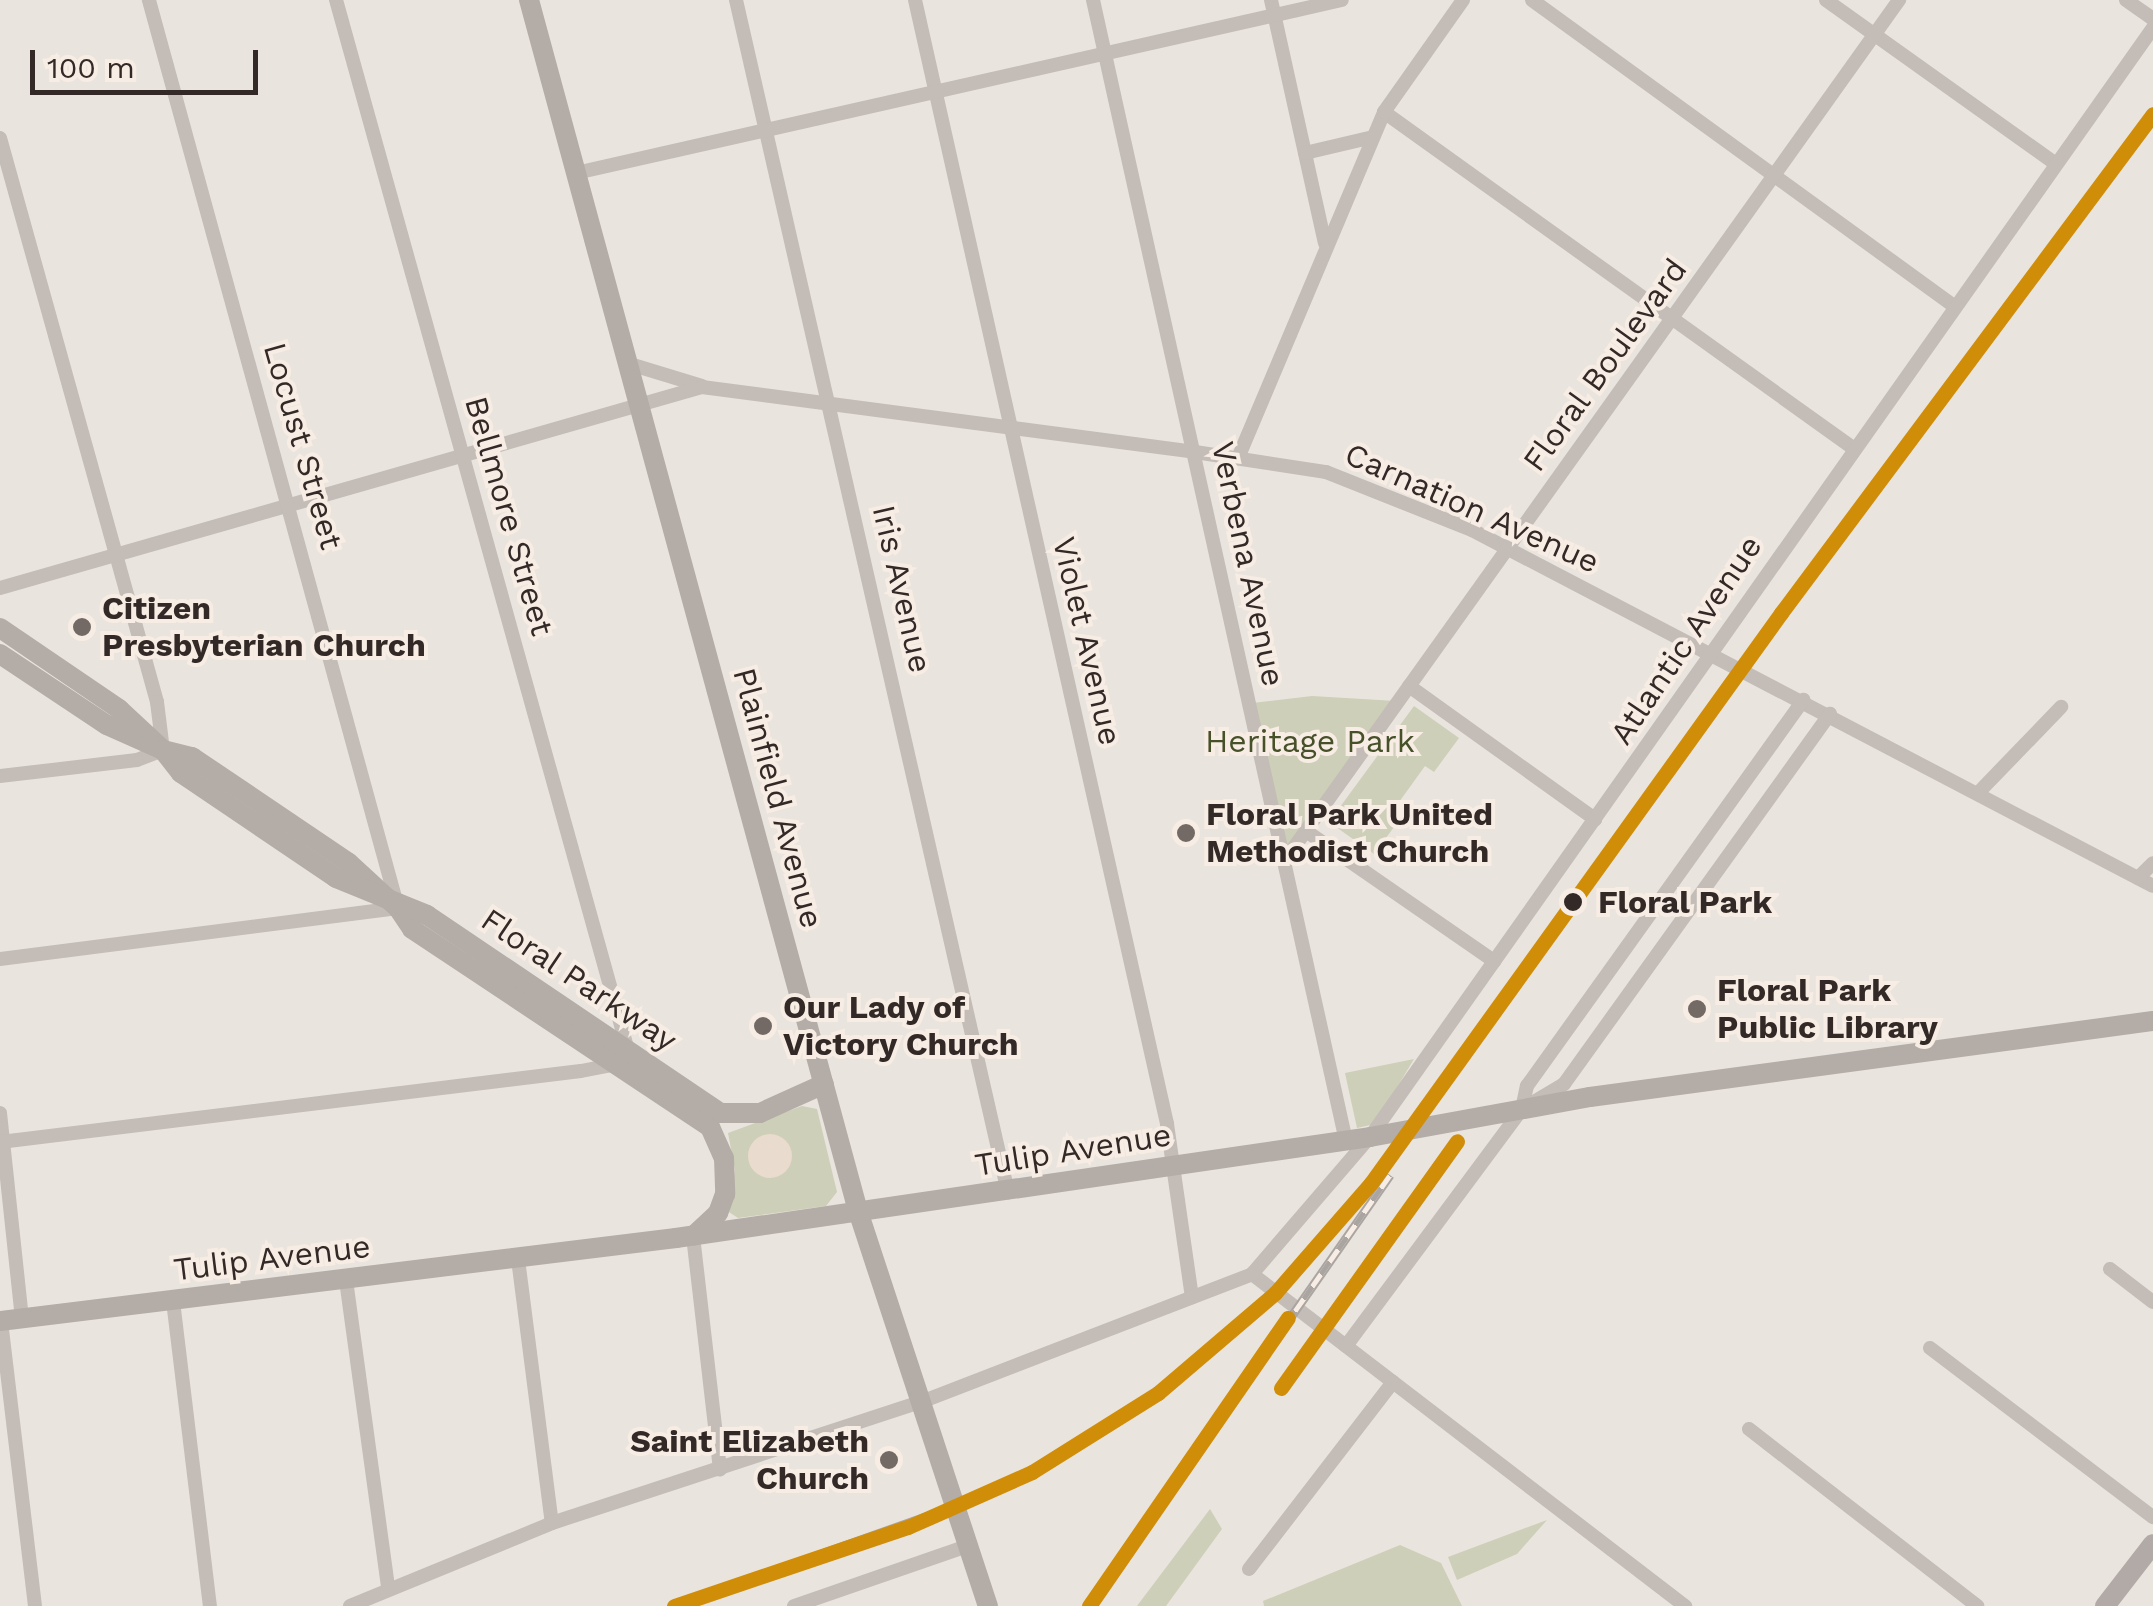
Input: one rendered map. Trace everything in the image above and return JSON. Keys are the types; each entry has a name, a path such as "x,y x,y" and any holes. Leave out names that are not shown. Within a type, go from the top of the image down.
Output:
{"main road":[{"name":"Plainfield Avenue","path":"529,0 633,364 641,406 858,1212 988,1606"},
{"name":"Floral Parkway","path":"0,628 56,680"},
{"name":"Floral Parkway","path":"0,654 119,709 164,750 192,758 263,817 348,863 398,908 424,913 499,974 716,1120"},
{"name":"Tulip Avenue","path":"8,1320 692,1236 1008,1192 1346,1141 1522,1109 2153,1021"},
{"path":"692,1236 718,1213 725,1194 724,1158 716,1120 760,1112 824,1084"},
{"path":"2105,1606 2153,1544"}],"street":[{"name":"Locust Street","path":"149,0 292,507 398,908"},
{"name":"Bellmore Street","path":"336,0 464,457 621,1055"},
{"name":"Iris Avenue","path":"736,0 1008,1192"},
{"name":"Violet Avenue","path":"914,0 1172,1166 1192,1297"},
{"name":"Verbena Avenue","path":"1093,0 1346,1141"},
{"path":"576,173 1105,53 1273,8 1342,0"},
{"path":"1238,458 1325,244 1384,112 1452,8 1464,0"},
{"path":"1532,0 1954,306"},
{"path":"1826,0 2056,164"},
{"name":"Floral Boulevard","path":"1285,860 1899,0"},
{"path":"2126,0 2153,19"},
{"path":"1273,8 1325,244"},
{"name":"Atlantic Avenue","path":"1252,1274 1370,1137 1596,819 1710,650 2153,28"},
{"path":"1384,112 1854,448"},
{"path":"1305,153 1373,137"},
{"path":"0,138 157,702 164,750 136,760 0,776"},
{"name":"Carnation Avenue","path":"633,364 702,387 1326,472 1508,548 1710,650 2153,886"},
{"name":"Carnation Avenue","path":"0,588 702,387"},
{"path":"1409,686 1596,819"},
{"path":"1522,1109 1527,1086 1804,700"},
{"path":"1978,794 2061,707"},
{"path":"1346,1346 1522,1109 1564,1084 1830,714"},
{"path":"1306,831 1494,961"},
{"path":"2138,878 2153,863"},
{"path":"0,959 398,908"},
{"path":"2,1142 621,1055"},
{"path":"0,1113 8,1320 35,1606"},
{"path":"692,1236 720,1468"},
{"path":"518,1258 552,1523"},
{"path":"2110,1269 2153,1302"},
{"path":"350,1606 388,1586 552,1523 921,1402 1252,1274 1675,1603"},
{"path":"346,1280 388,1586"},
{"path":"173,1300 210,1606"},
{"path":"1930,1348 2153,1517"},
{"path":"1249,1569 1393,1382"},
{"path":"1749,1429 1977,1606"},
{"path":"794,1606 967,1546"}],"green space":[{"name":"Heritage Park","path":"1312,696 1396,701 1286,854 1252,703"},
{"path":"1414,706 1459,738 1434,772 1425,766 1389,816 1397,823 1374,854 1329,822"},
{"path":"1414,1059 1375,1124 1357,1128 1345,1073"},
{"path":"802,1106 817,1109 837,1192 826,1206 738,1218 729,1212 735,1170 728,1133"},
{"path":"1210,1509 1222,1529 1166,1606 1137,1606"},
{"path":"1547,1520 1517,1554 1457,1580 1448,1557"},
{"path":"1400,1545 1441,1563 1462,1606 1264,1606 1263,1601"}],"shaded area":[{"path":"770,1134 786,1140 792,1156 786,1172 770,1178 754,1172 748,1156 754,1140"}],"railway":[{"path":"1725,690 1781,613"},
{"path":"1089,1606 1390,1175"},
{"path":"1309,1349 1338,1308"},
{"path":"674,1606 978,1498"}],"transit line":[{"path":"674,1606 908,1527 1032,1472 1158,1393 1275,1293 1371,1183 1781,613 2153,114"},
{"path":"1281,1388 1457,1141"},
{"path":"1089,1606 1288,1318"}],"place":[{"name":"Citizen Presbyterian Church","path":"82,627"},
{"name":"Floral Park United Methodist Church","path":"1186,833"},
{"name":"Floral Park","path":"1573,902"},
{"name":"Floral Park Public Library","path":"1697,1009"},
{"name":"Our Lady of Victory Church","path":"763,1026"},
{"name":"Saint Elizabeth Church","path":"889,1460"}]}
